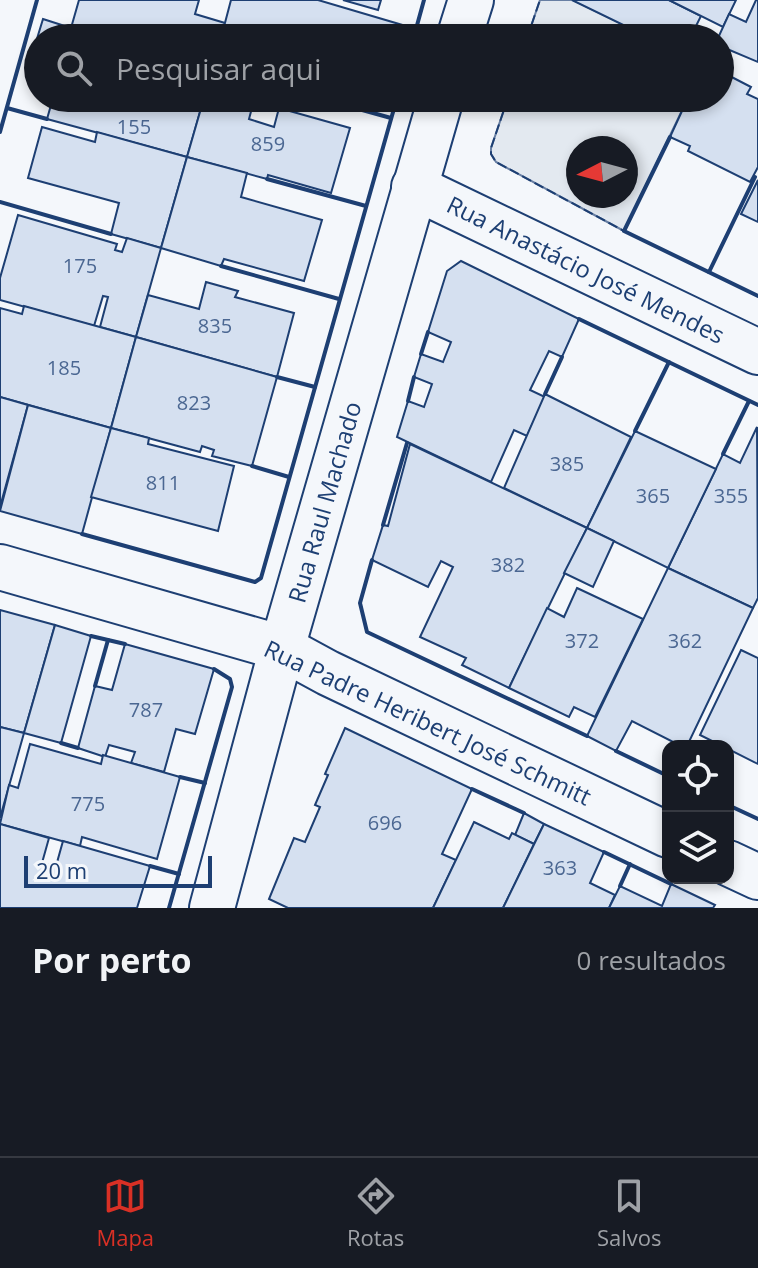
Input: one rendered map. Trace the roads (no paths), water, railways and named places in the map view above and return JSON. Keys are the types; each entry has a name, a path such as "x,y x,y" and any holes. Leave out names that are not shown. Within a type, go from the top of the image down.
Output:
{"street":[{"path":"463,24 471,0"},
{"name":"Rua Raul Machado","path":"212,908 282,648 437,112"},
{"name":"Rua Anastácio José Mendes","path":"414,187 758,352"},
{"name":"Rua Padre Heribert José Schmitt","path":"0,567 282,648 328,673 662,832"},
{"path":"734,866 758,877"}]}
